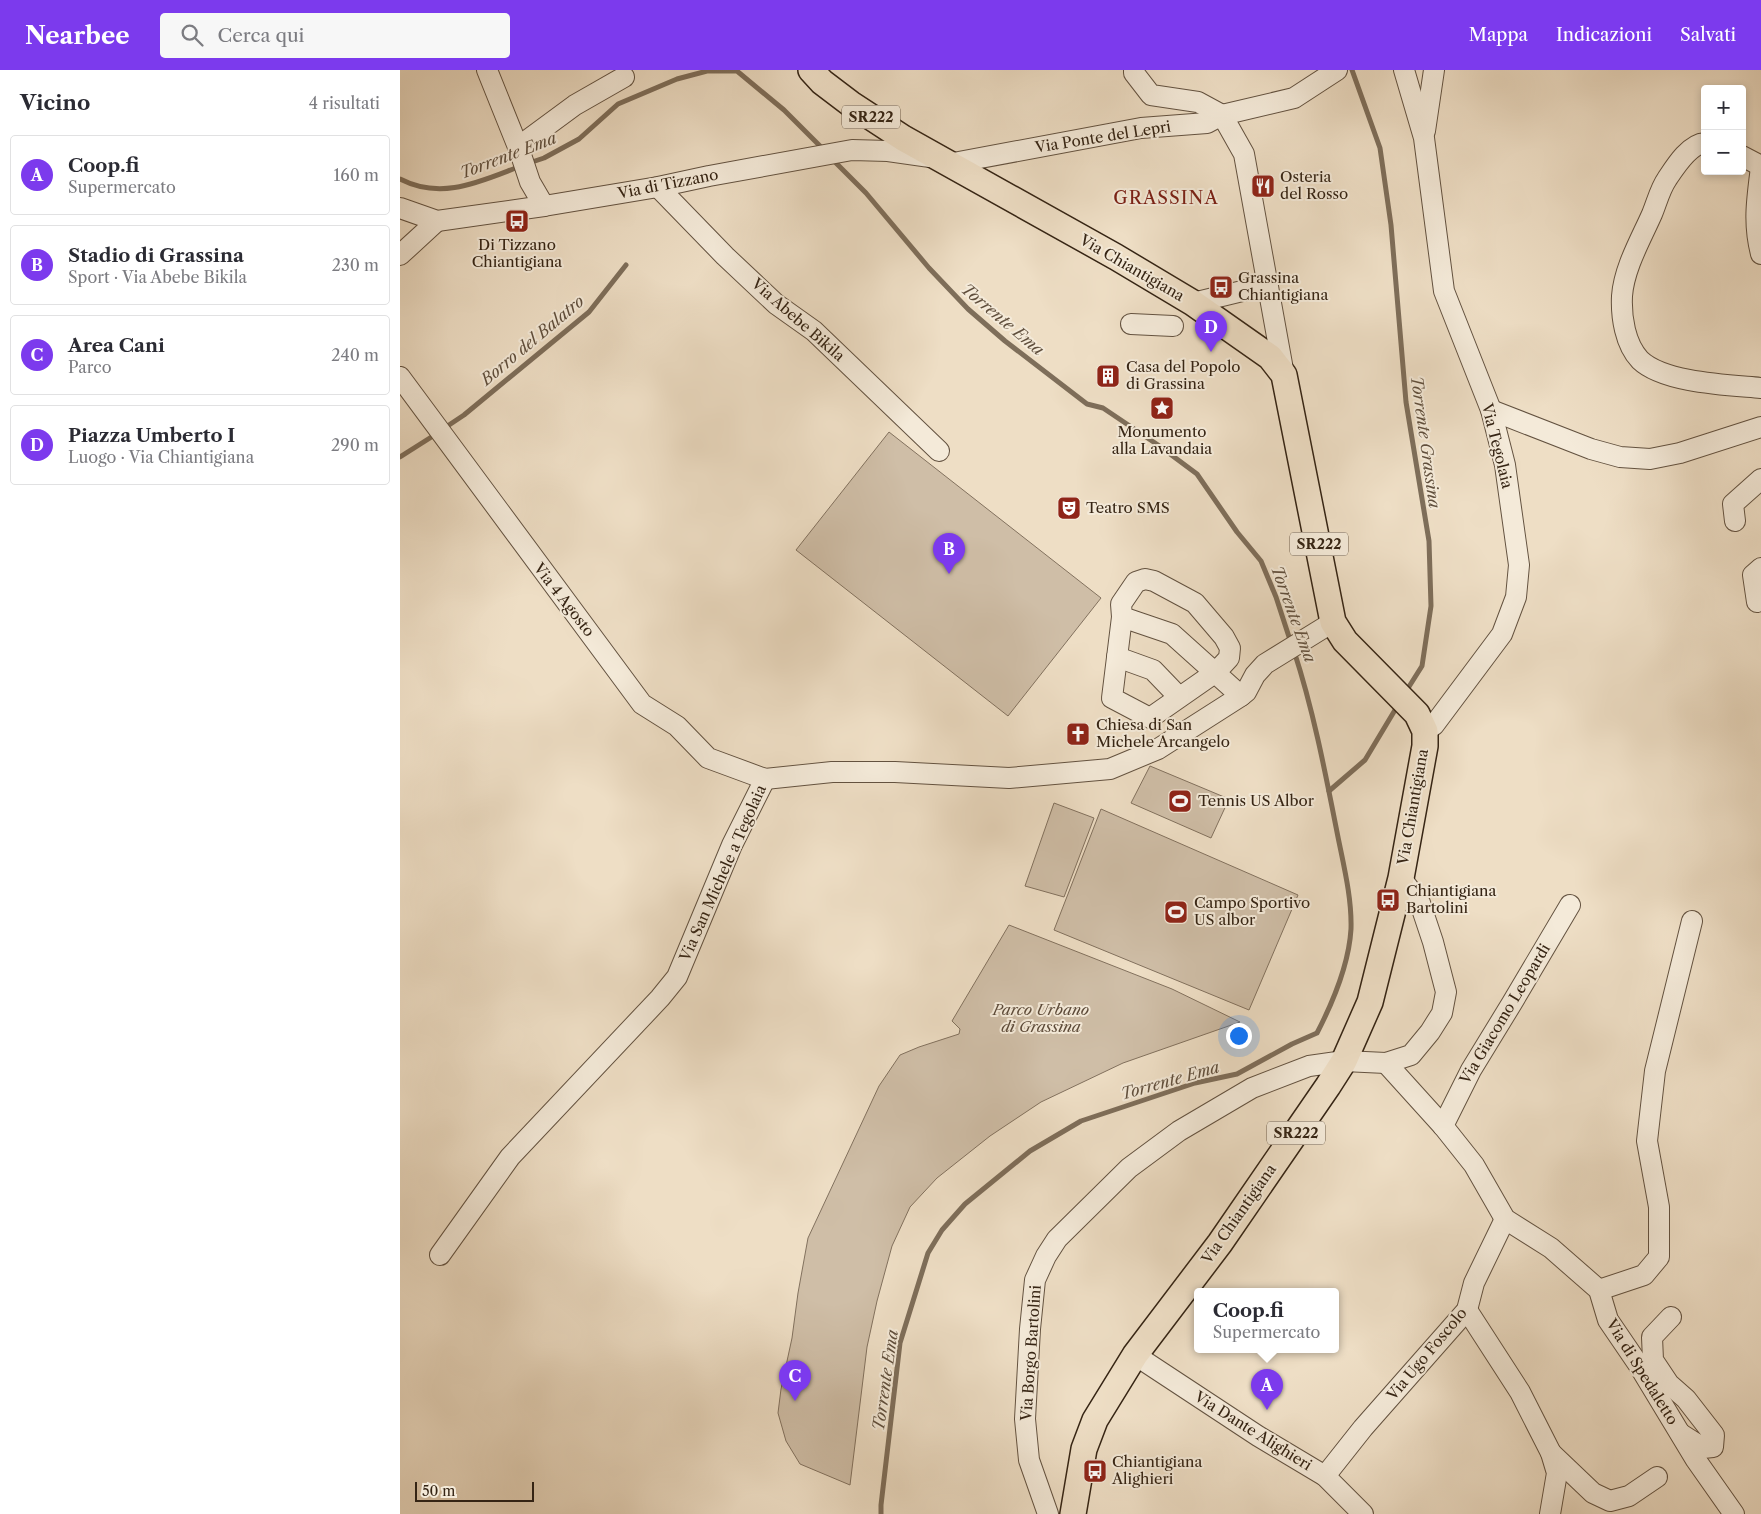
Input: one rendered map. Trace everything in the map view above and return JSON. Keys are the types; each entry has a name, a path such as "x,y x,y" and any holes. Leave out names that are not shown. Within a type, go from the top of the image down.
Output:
{"main road":[{"name":"Via Chiantigiana","path":"810,70 822,82 851,104 942,161 1193,302 1270,357 1284,375 1325,573 1325,627 1345,641 1421,723 1424,746 1418,786 1401,878 1370,1002 1344,1061 1328,1086 1220,1243 1136,1355 1095,1420 1084,1449 1073,1514"}],"street":[{"path":"1134,70 1134,73 1151,95 1198,102 1222,115 1244,154 1284,375"},
{"name":"Via Tegolaia","path":"1404,70 1424,138 1444,291 1491,410 1505,465 1514,519 1518,564 1516,597 1502,634 1434,725 1421,723"},
{"name":"Via Tegolaia","path":"1424,138 1434,70"},
{"path":"489,71 530,182 544,206"},
{"name":"Via Ponte del Lepri","path":"942,161 1141,128 1207,123 1222,115 1294,98 1333,71"},
{"path":"519,149 575,105 624,77"},
{"path":"1701,144 1688,153 1666,180 1628,271 1622,295 1623,320 1626,334 1632,349 1641,361 1661,372 1694,381 1761,388"},
{"name":"Via di Tizzano","path":"400,208 437,221 658,187 852,150 888,150 942,161"},
{"path":"1746,158 1761,167 1755,208 1756,234 1761,254"},
{"name":"Via Abebe Bikila","path":"658,187 724,256 776,304 814,331 939,451"},
{"path":"400,255 437,221"},
{"path":"1193,302 1267,285"},
{"path":"1131,324 1173,326"},
{"name":"Via 4 Agosto","path":"400,377 642,704 677,726 708,758 765,778"},
{"path":"1491,410 1591,449 1620,456 1650,459 1680,453 1761,427"},
{"path":"1736,521 1733,504 1761,479"},
{"path":"1757,602 1753,575 1761,568"},
{"path":"1145,579 1154,581 1195,603 1224,637 1230,648 1229,658 1216,672 1150,718 1112,698 1122,617 1121,604 1136,582 1145,579"},
{"path":"1122,617 1172,634 1241,696"},
{"name":"Via San Michele a Tegolaia","path":"440,1255 510,1157 677,977 732,845 765,778 832,772 886,772 1009,778 1110,769 1158,748 1241,696 1246,692 1254,676 1265,664 1325,627"},
{"path":"1117,657 1153,670 1179,697"},
{"path":"1401,878 1420,903 1433,942 1446,992 1442,1013 1430,1032 1411,1055 1386,1063 1443,1126 1474,1165 1505,1219 1551,1248 1599,1290 1644,1275 1659,1257 1659,1207 1647,1140 1654,1071 1692,921"},
{"name":"Via Giacomo Leopardi","path":"1443,1126 1471,1070 1570,905"},
{"name":"Via Borgo Bartolini","path":"1048,1514 1030,1460 1025,1419 1034,1280 1046,1256 1058,1239 1129,1168 1179,1131 1252,1088 1309,1066 1344,1061 1386,1063"},
{"name":"Via Ugo Foscolo","path":"1325,1476 1363,1428 1468,1310 1474,1284 1505,1219"},
{"name":"Via di Spedaletto","path":"1599,1290 1608,1320 1638,1364 1696,1460 1734,1514"},
{"path":"1468,1310 1520,1392 1551,1453 1557,1473 1550,1514"},
{"path":"1671,1317 1652,1337 1653,1360 1668,1384 1686,1399 1714,1435 1713,1447 1703,1448 1680,1433"},
{"name":"Via Dante Alighieri","path":"1136,1355 1258,1436 1325,1476 1363,1514"},
{"path":"1551,1453 1593,1493 1610,1501 1629,1496 1657,1477"}],"green space":[{"path":"889,432 1101,598 1008,716 796,550"},
{"name":"Tennis US Albor","path":"1150,766 1229,799 1211,838 1131,803"},
{"path":"1054,803 1094,818 1064,897 1025,886"},
{"name":"Campo Sportivo US albor","path":"1101,809 1298,895 1249,1010 1054,930"},
{"name":"Parco Urbano di Grassina","path":"1009,925 1172,989 1240,1022 1123,1063 1041,1102 990,1136 937,1178 910,1207 892,1246 867,1347 850,1485 800,1464 786,1441 778,1413 808,1238 879,1086 900,1055 959,1034 960,1029 952,1021"}],"waterway":[{"name":"Torrente Grassina","path":"1352,70 1380,148 1391,225 1406,402 1429,541 1431,606 1422,666 1405,693"},
{"name":"Torrente Ema","path":"529,163 544,158 579,139 618,104 677,79 707,71 737,71 784,110 823,149"},
{"name":"Torrente Ema","path":"832,159 866,193 929,268 968,309 1005,341 1087,404 1103,408 1197,474 1237,532 1261,561 1276,597 1291,643"},
{"name":"Torrente Ema","path":"400,179 416,185 446,189 476,183 521,166"},
{"name":"Borro del Balatro","path":"446,427 464,415 589,312 626,265"},
{"name":"Borro del Balatro","path":"400,457 433,436"},
{"name":"Torrente Ema","path":"881,1514 900,1343 928,1253 942,1230 965,1204 1030,1151 1081,1121 1195,1083 1237,1074 1292,1044 1317,1033 1323,1022 1339,983 1347,956 1350,942 1351,917 1349,892 1318,740 1294,651"},
{"name":"Torrente Grassina","path":"1329,791 1365,760 1398,705"}],"place":[{"name":"Osteria del Rosso","path":"1263,186"},
{"name":"Di Tizzano Chiantigiana","path":"517,221"},
{"name":"Grassina Chiantigiana","path":"1221,287"},
{"name":"Piazza Umberto I","path":"1211,352"},
{"name":"Casa del Popolo di Grassina","path":"1108,376"},
{"name":"Monumento alla Lavandaia","path":"1162,408"},
{"name":"Teatro SMS","path":"1069,508"},
{"name":"Stadio di Grassina","path":"949,574"},
{"name":"Chiesa di San Michele Arcangelo","path":"1078,734"},
{"name":"Tennis US Albor","path":"1180,801"},
{"name":"Chiantigiana Bartolini","path":"1388,900"},
{"name":"Campo Sportivo US albor","path":"1176,912"},
{"name":"Area Cani","path":"795,1401"},
{"name":"Coop.fi","path":"1267,1410"},
{"name":"Chiantigiana Alighieri","path":"1095,1471"}],"district":[{"name":"GRASSINA","path":"1166,198"}]}
